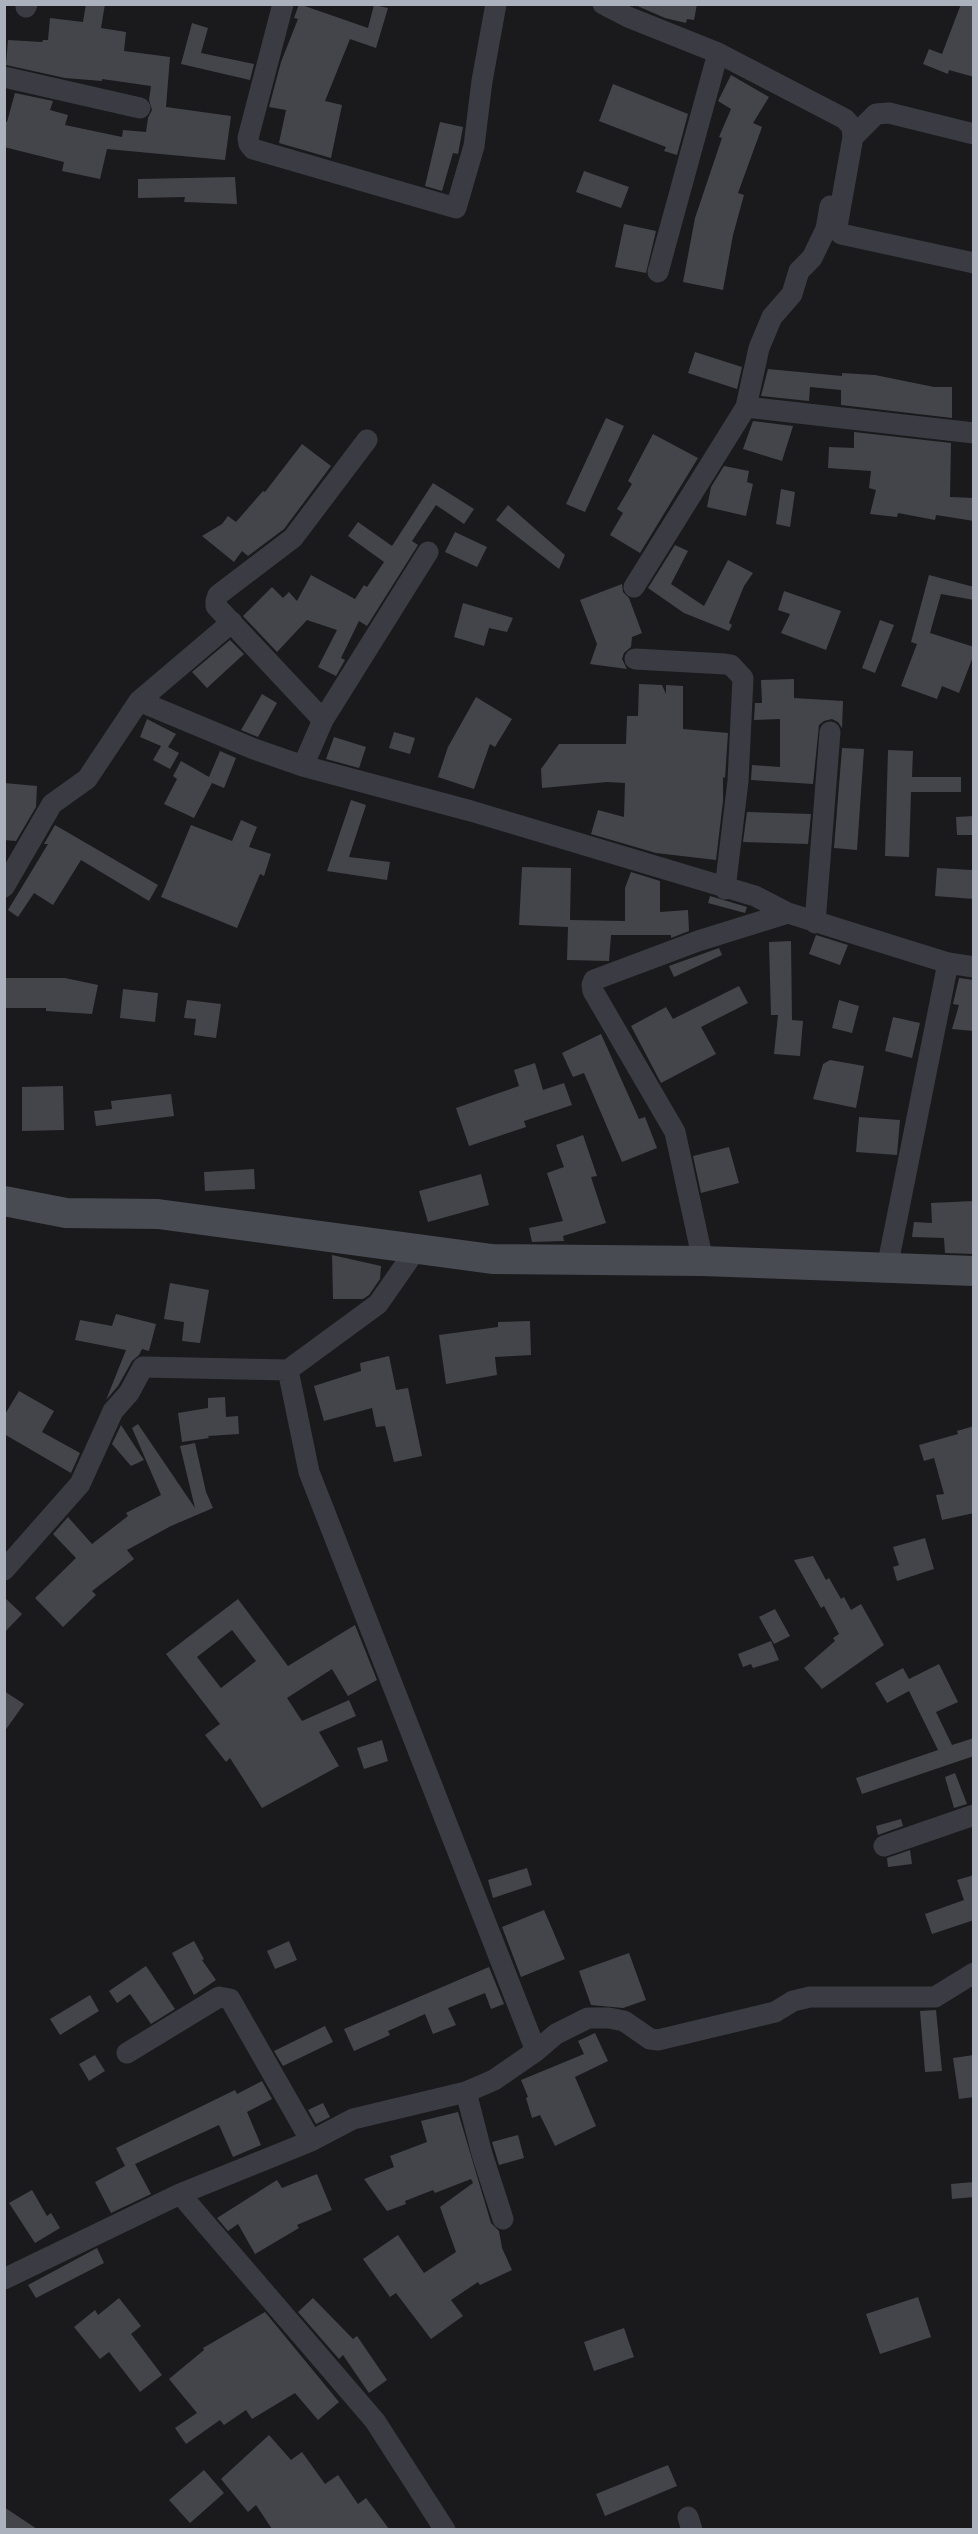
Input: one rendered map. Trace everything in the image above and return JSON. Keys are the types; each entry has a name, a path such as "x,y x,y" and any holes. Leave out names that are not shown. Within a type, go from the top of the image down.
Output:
{"street":[{"path":"283,4 248,138 253,149 456,208 474,146 482,81 496,4"},
{"path":"603,4 628,17 718,53 849,128"},
{"path":"658,272 718,53"},
{"path":"4,77 140,108"},
{"path":"634,587 746,407 759,348 772,317 792,294 800,271 812,258 826,229 849,128 876,114 889,113 974,134"},
{"path":"849,128 837,229 841,234 974,263"},
{"path":"746,407 974,434"},
{"path":"322,720 216,606 218,595 292,538 367,440"},
{"path":"303,766 322,720 428,552"},
{"path":"4,887 52,804 87,779 139,701 232,622"},
{"path":"635,659 731,665 743,678 738,781 725,889"},
{"path":"139,701 254,749 303,766 471,811 725,889 755,896 788,913 815,923 948,963 974,967"},
{"path":"815,923 830,732"},
{"path":"704,1261 675,1132 592,985 594,980 688,945 788,913"},
{"path":"887,1268 948,963"},
{"path":"4,1201 66,1214 158,1214 492,1259 704,1261 974,1270"},
{"path":"4,1570 80,1484 113,1411 129,1393 143,1367 288,1370 378,1304 417,1248"},
{"path":"288,1370 309,1472 536,2051"},
{"path":"884,1846 974,1815"},
{"path":"4,2279 180,2194 311,2141 353,2119 466,2092 494,2080 556,2034 588,2018 624,2021 650,2039 658,2040 775,2012 793,2001 810,1997 934,1997 974,1973"},
{"path":"127,2053 219,1997 230,1999 311,2141"},
{"path":"466,2092 482,2154 503,2218"},
{"path":"180,2194 375,2421 445,2529"}],"building":[{"path":"86,4 105,4 101,28 126,32 124,51 170,57 166,107 231,116 225,160 107,149 100,179 62,171 64,162 4,147 4,121 7,122 15,93 53,101 50,110 68,115 65,125 122,137 123,130 146,132 152,110 149,100 151,86 102,79 102,81 65,78 6,65 8,40 42,42 48,40 50,18 83,22"},
{"path":"299,4 368,28 374,5 388,8 376,48 350,39 325,101 342,105 331,158 279,143 286,110 269,107 281,62 298,19 294,18"},
{"path":"633,4 697,4 694,20 687,19 686,23 665,18"},
{"path":"961,4 974,4 974,77 949,70 948,74 923,64 929,49 942,54"},
{"path":"192,23 208,28 201,53 254,64 250,80 181,64"},
{"path":"731,75 769,97 753,123 762,127 738,193 744,195 733,235 723,290 683,282 695,218 722,138 719,137 731,109 718,101"},
{"path":"613,84 688,114 677,155 664,151 666,147 599,121"},
{"path":"440,122 463,127 458,154 453,153 442,191 425,186"},
{"path":"584,171 629,187 621,208 576,192"},
{"path":"235,177 237,204 184,202 185,197 138,198 138,179"},
{"path":"624,224 656,231 646,273 615,267"},
{"path":"695,352 742,367 737,389 688,373"},
{"path":"768,369 842,376 842,373 875,375 934,387 952,387 952,418 841,405 841,390 810,387 809,401 761,396"},
{"path":"606,418 624,426 585,512 566,504"},
{"path":"753,421 793,426 782,461 743,449"},
{"path":"854,432 951,443 950,497 974,498 974,521 936,515 935,520 898,513 897,517 870,514 876,490 869,488 871,471 828,468 829,447 854,448"},
{"path":"653,434 698,458 640,553 610,535 623,513 617,509 632,484 628,481"},
{"path":"302,444 331,466 284,529 248,556 242,551 234,562 202,536 222,524 228,516 236,522 263,491 265,492"},
{"path":"724,466 749,471 747,482 753,484 746,516 707,507 711,487"},
{"path":"433,483 474,509 464,524 436,505 412,541 418,545 367,626 359,621 341,658 345,660 336,676 318,667 337,630 307,620 277,652 243,616 272,587 283,598 289,592 297,601 311,575 355,599 364,585 367,587 384,562 348,536 358,522 392,546"},
{"path":"781,489 795,492 790,527 776,524"},
{"path":"508,505 565,555 559,569 496,520"},
{"path":"455,532 487,547 477,567 445,552"},
{"path":"675,545 688,551 671,584 704,606 728,560 753,573 744,586 729,623 732,625 729,631 684,613 648,588"},
{"path":"929,575 974,587 974,600 941,594 930,633 974,647 974,654 959,693 942,686 937,699 901,686 917,644 911,642"},
{"path":"622,584 623,592 629,598 642,633 632,637 631,647 624,653 622,659 627,669 590,664 597,644 580,600"},
{"path":"784,591 841,611 826,650 781,633 790,614 778,610"},
{"path":"463,603 513,618 507,632 489,628 484,646 454,637"},
{"path":"880,620 894,625 875,673 862,668"},
{"path":"230,640 244,654 207,688 192,672"},
{"path":"794,679 794,698 843,701 842,728 832,719 819,725 813,784 751,780 752,765 780,767 780,719 754,720 755,703 762,703 761,680"},
{"path":"639,684 662,685 666,694 666,685 683,686 683,729 728,733 716,860 656,853 591,834 598,810 624,817 625,783 607,782 542,788 541,769 559,744 626,744 627,716 638,716"},
{"path":"262,694 277,703 258,737 241,730"},
{"path":"476,697 512,719 495,747 490,744 474,789 438,777 448,747"},
{"path":"147,719 176,734 168,747 179,753 170,769 153,760 161,746 140,737"},
{"path":"394,732 415,738 410,754 389,748"},
{"path":"334,737 366,747 359,768 326,759"},
{"path":"842,748 864,749 857,850 834,848"},
{"path":"888,750 913,751 912,777 961,777 961,792 911,792 909,857 885,856"},
{"path":"220,751 236,758 224,788 212,783 194,818 164,804 177,779 173,776 181,761 209,777"},
{"path":"4,783 37,786 36,807 16,841 4,840"},
{"path":"351,800 366,805 349,857 390,862 387,880 327,871"},
{"path":"747,812 811,814 808,844 743,842"},
{"path":"974,816 974,835 957,835 956,817"},
{"path":"241,820 257,827 249,847 271,854 264,876 260,874 237,928 161,897 191,825 232,841"},
{"path":"55,825 158,885 149,901 81,860 53,905 34,893 18,917 8,910 48,844 44,844"},
{"path":"522,867 571,868 570,920 625,921 625,888 631,872 660,881 660,912 688,910 689,931 671,938 671,935 611,935 609,961 567,960 568,927 519,925"},
{"path":"937,868 972,870 974,899 935,896"},
{"path":"710,896 747,907 745,913 708,903"},
{"path":"816,935 848,945 840,965 809,954"},
{"path":"791,941 792,1020 803,1021 800,1056 774,1054 778,1015 771,1015 769,942"},
{"path":"719,948 722,955 674,977 669,966"},
{"path":"4,978 65,978 98,985 92,1014 46,1011 46,1008 4,1008"},
{"path":"959,978 974,980 974,1031 952,1029 959,1005 953,1004"},
{"path":"739,986 748,1003 701,1027 716,1054 661,1083 631,1026 666,1007 673,1019"},
{"path":"123,989 158,993 155,1022 120,1018"},
{"path":"187,1000 221,1004 216,1038 194,1035 196,1019 184,1018"},
{"path":"839,1000 859,1006 852,1033 832,1028"},
{"path":"893,1017 920,1023 912,1058 885,1051"},
{"path":"601,1034 639,1119 645,1117 657,1148 622,1162 584,1073 573,1077 562,1053"},
{"path":"830,1060 864,1066 856,1108 813,1099 823,1064"},
{"path":"535,1063 543,1090 564,1083 572,1105 524,1121 526,1127 469,1146 456,1108 519,1086 514,1070"},
{"path":"63,1086 64,1130 22,1131 22,1087"},
{"path":"171,1094 174,1116 96,1126 94,1111 112,1109 111,1101"},
{"path":"859,1117 900,1120 897,1155 856,1152"},
{"path":"583,1135 597,1176 591,1177 606,1223 563,1236 564,1241 532,1242 529,1228 563,1221 547,1173 564,1167 556,1145"},
{"path":"729,1147 739,1183 701,1193 693,1156"},
{"path":"254,1169 255,1189 205,1191 204,1172"},
{"path":"481,1174 489,1205 428,1222 419,1191"},
{"path":"974,1201 974,1254 945,1253 944,1238 912,1237 914,1222 932,1223 931,1203"},
{"path":"332,1255 381,1266 380,1279 369,1295 363,1299 333,1299"},
{"path":"170,1283 209,1290 200,1343 182,1341 184,1322 164,1319"},
{"path":"116,1314 156,1324 149,1351 142,1349 106,1400 126,1350 75,1340 80,1320 112,1326"},
{"path":"530,1321 531,1355 495,1357 497,1375 446,1384 439,1335 498,1327 498,1322"},
{"path":"389,1356 396,1390 408,1388 422,1456 394,1462 385,1426 376,1427 372,1408 324,1421 314,1386 361,1371 360,1363"},
{"path":"19,1391 54,1411 42,1432 80,1453 71,1473 4,1434 4,1416"},
{"path":"225,1397 226,1417 238,1416 239,1434 208,1436 209,1438 182,1442 178,1413 208,1408 208,1398"},
{"path":"138,1424 195,1508 180,1446 195,1443 206,1492 213,1508 171,1526 127,1550 134,1559 92,1591 96,1595 63,1627 35,1598 76,1558 53,1534 68,1517 92,1544 128,1516 126,1513 161,1495 132,1428"},
{"path":"121,1425 144,1460 131,1466 112,1444"},
{"path":"974,1426 974,1513 942,1520 936,1495 944,1494 934,1458 924,1461 919,1445 958,1434 957,1431"},
{"path":"925,1538 934,1569 897,1581 893,1567 899,1565 893,1547"},
{"path":"813,1556 826,1580 829,1578 841,1599 844,1597 851,1610 861,1604 884,1645 822,1689 804,1668 835,1641 833,1638 839,1634 824,1606 821,1608 794,1560"},
{"path":"4,1597 22,1614 4,1633"},
{"path":"238,1599 288,1666 355,1625 377,1680 348,1696 332,1669 287,1698 302,1721 349,1700 356,1716 319,1732 339,1766 262,1808 230,1758 226,1762 205,1735 220,1724 166,1654","holes":["232,1630 256,1661 221,1688 197,1657"]},
{"path":"775,1609 790,1636 774,1644 759,1617"},
{"path":"771,1641 779,1660 753,1668 751,1664 743,1667 738,1654"},
{"path":"939,1664 958,1702 936,1712 952,1745 974,1738 974,1756 862,1794 856,1778 938,1750 909,1691 887,1703 875,1683 903,1668 909,1679"},
{"path":"4,1691 24,1704 4,1732"},
{"path":"382,1740 388,1761 364,1769 357,1748"},
{"path":"955,1773 967,1804 954,1808 945,1777"},
{"path":"901,1819 903,1826 878,1835 876,1826"},
{"path":"910,1850 912,1864 888,1867 887,1858"},
{"path":"527,1868 532,1885 493,1898 488,1880"},
{"path":"974,1875 974,1920 932,1934 925,1914 964,1900 957,1880"},
{"path":"544,1910 565,1959 521,1977 502,1927"},
{"path":"194,1941 204,1959 202,1960 216,1980 194,1995 172,1953"},
{"path":"289,1941 297,1960 275,1969 267,1951"},
{"path":"629,1953 646,2000 623,2008 591,2005 579,1971"},
{"path":"146,1966 175,2009 151,2024 130,1994 117,2003 109,1991"},
{"path":"489,1967 504,2004 491,2009 485,1993 448,2008 456,2025 433,2034 425,2014 388,2031 390,2035 354,2051 344,2029"},
{"path":"90,1995 99,2011 60,2035 50,2019"},
{"path":"936,2010 942,2071 925,2072 920,2011"},
{"path":"325,2026 333,2042 283,2066 274,2051"},
{"path":"595,2033 608,2061 575,2077 596,2126 555,2146 540,2115 532,2118 526,2098 528,2097 521,2080 584,2054 578,2041"},
{"path":"95,2055 105,2071 89,2081 79,2064"},
{"path":"974,2055 974,2097 959,2099 953,2058"},
{"path":"262,2081 272,2099 247,2112 261,2145 233,2157 219,2125 135,2164 151,2194 111,2213 95,2182 125,2166 116,2148 235,2090 237,2094"},
{"path":"323,2103 330,2117 316,2124 308,2110"},
{"path":"458,2112 491,2223 499,2231 502,2248 512,2270 480,2285 478,2282 451,2300 463,2316 431,2339 396,2293 390,2297 363,2259 398,2235 424,2273 456,2252 440,2207 473,2183 471,2179 435,2193 433,2190 387,2211 364,2179 394,2167 390,2156 427,2142 421,2121"},
{"path":"518,2135 524,2158 499,2165 492,2142"},
{"path":"317,2174 332,2210 297,2225 299,2228 255,2254 238,2224 228,2231 217,2218 277,2180 282,2188"},
{"path":"974,2182 974,2197 952,2199 951,2184"},
{"path":"32,2190 47,2216 51,2213 60,2228 35,2243 9,2203"},
{"path":"97,2248 104,2263 36,2298 28,2285"},
{"path":"918,2297 931,2337 880,2354 866,2314"},
{"path":"119,2298 141,2326 131,2334 162,2375 140,2392 109,2352 100,2359 74,2327 95,2310 98,2315"},
{"path":"313,2298 353,2339 357,2336 387,2380 369,2393 343,2355 339,2359 298,2312"},
{"path":"265,2312 339,2402 318,2420 295,2393 252,2419 246,2410 224,2425 220,2420 186,2444 175,2428 197,2413 169,2379 204,2350 203,2348"},
{"path":"624,2328 634,2357 594,2371 584,2342"},
{"path":"269,2435 291,2460 302,2452 325,2484 338,2475 358,2504 366,2498 389,2529 272,2529 256,2505 248,2512 221,2479"},
{"path":"668,2465 677,2486 605,2516 596,2494"},
{"path":"204,2470 224,2493 190,2523 169,2500"},
{"path":"4,2507 37,2529 4,2529"}]}
